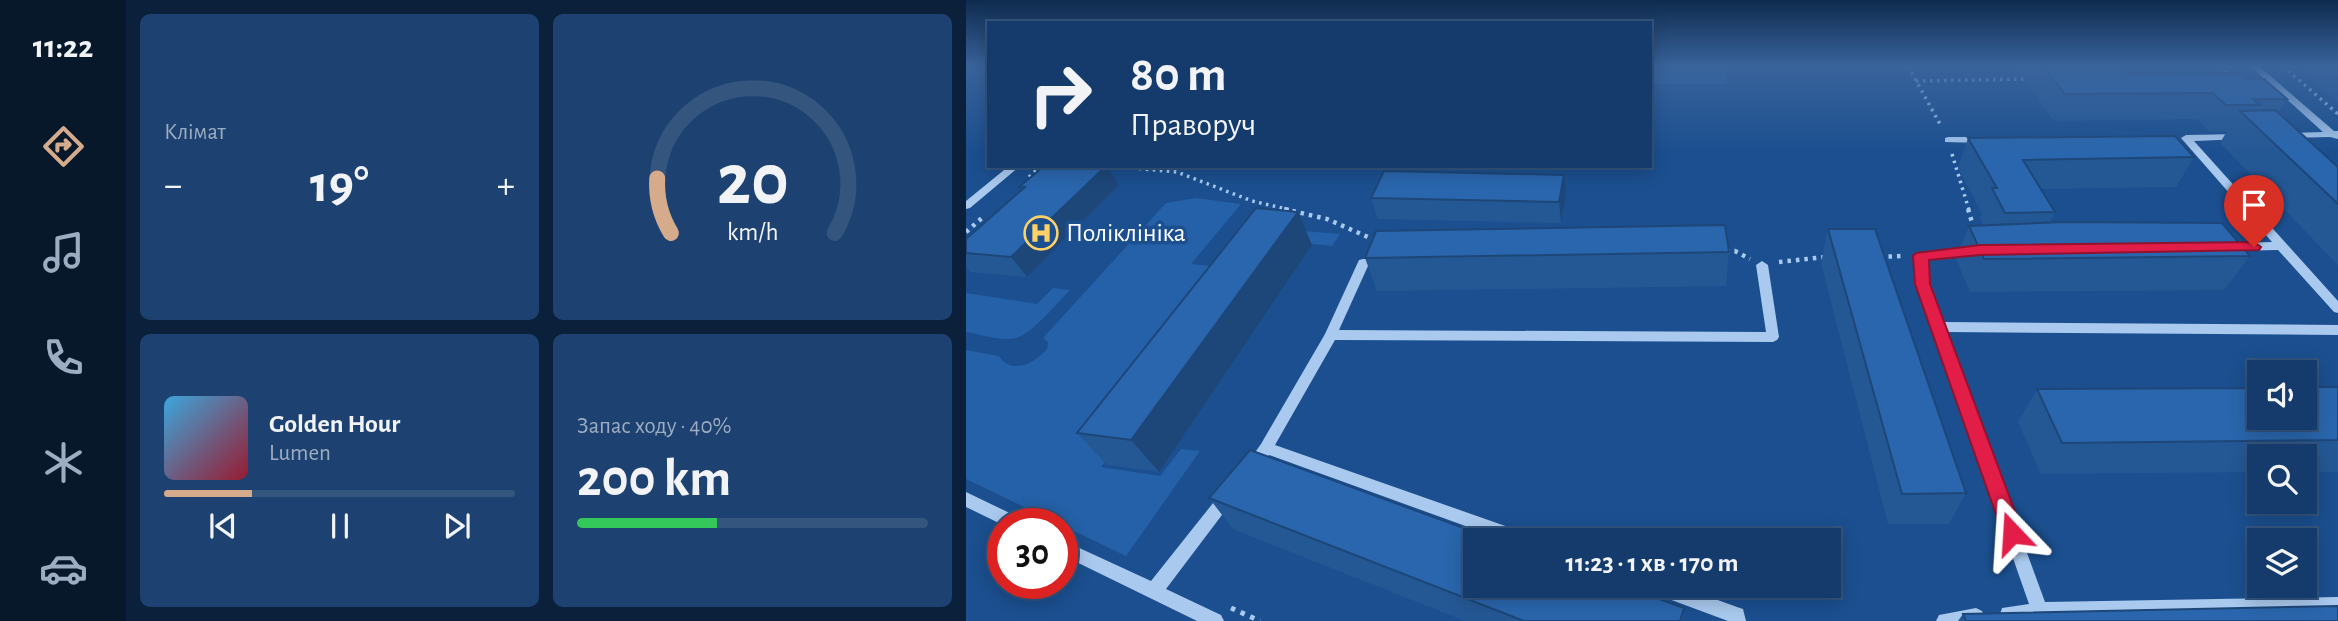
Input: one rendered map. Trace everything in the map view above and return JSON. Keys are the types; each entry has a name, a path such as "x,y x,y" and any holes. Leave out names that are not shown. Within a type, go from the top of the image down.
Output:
{"street":[{"path":"2288,95 2336,136"},
{"path":"2279,136 2336,136"},
{"path":"2172,139 2253,137"},
{"path":"2186,138 2338,309"},
{"path":"1948,140 1990,140"},
{"path":"966,206 1013,168"},
{"path":"2213,247 2281,247"},
{"path":"1994,250 1921,256 1923,284 2040,611"},
{"path":"1153,592 1266,448 1331,335 1363,263 1404,253"},
{"path":"1331,335 1773,337 1762,265"},
{"path":"1938,327 2338,330"},
{"path":"1266,448 1491,528"},
{"path":"966,499 987,510"},
{"path":"1078,555 1215,621"},
{"path":"1690,598 1737,615 1737,621"},
{"path":"1945,621 2040,611 2338,605"}],"path":[{"path":"2316,95 2338,114"},
{"path":"1133,168 1177,172 1252,201 1327,219 1404,253"},
{"path":"1721,251 1735,251 1762,265 1829,257"},
{"path":"1868,257 1921,256"}],"shaded area":[{"path":"1196,198 1241,204 1191,264 1223,267 1255,227 1340,234 1332,246 1270,240 1101,467 1160,476 1181,449 1200,451 1126,556 1078,533 1078,508 1026,508 966,479 966,350 999,356 1004,362 1016,366 1036,359 1047,349 1048,342 1043,338 1166,203"},
{"path":"1053,288 1070,290 1037,324 1022,335 1004,339 966,332 966,293 1037,304"}],"building":[{"path":"2215,95 2282,95 2287,99 2253,99 2260,105 2226,105"},
{"path":"2275,110 2338,167 2338,204 2240,111"},
{"path":"2175,136 2194,157 2023,160 2055,212 2005,213 1992,188 1997,188 1968,138"},
{"path":"1042,168 1104,168 1011,257 966,253 966,239 1025,187 1019,187"},
{"path":"1384,171 1564,175 1559,202 1371,198"},
{"path":"1256,208 1298,212 1131,440 1077,433"},
{"path":"2064,222 2222,223 2250,256 1984,259 1969,226"},
{"path":"1725,225 1729,252 1365,258 1376,231"},
{"path":"1828,229 1875,229 1966,493 1902,494"},
{"path":"2317,387 2338,387 2338,440 2062,443 2037,389 2247,388 2247,430 2317,430"},
{"path":"1250,450 1463,528 1463,597 1209,498"},
{"path":"1465,598 1657,598 1684,608 1680,621 1524,621"},
{"path":"2338,606 2338,621 1966,621 1963,614"}],"place":[{"name":"Поліклініка","path":"1041,233"}],"route":[{"path":"2012,533 1923,284 1921,256 1980,250 2254,247"}]}
